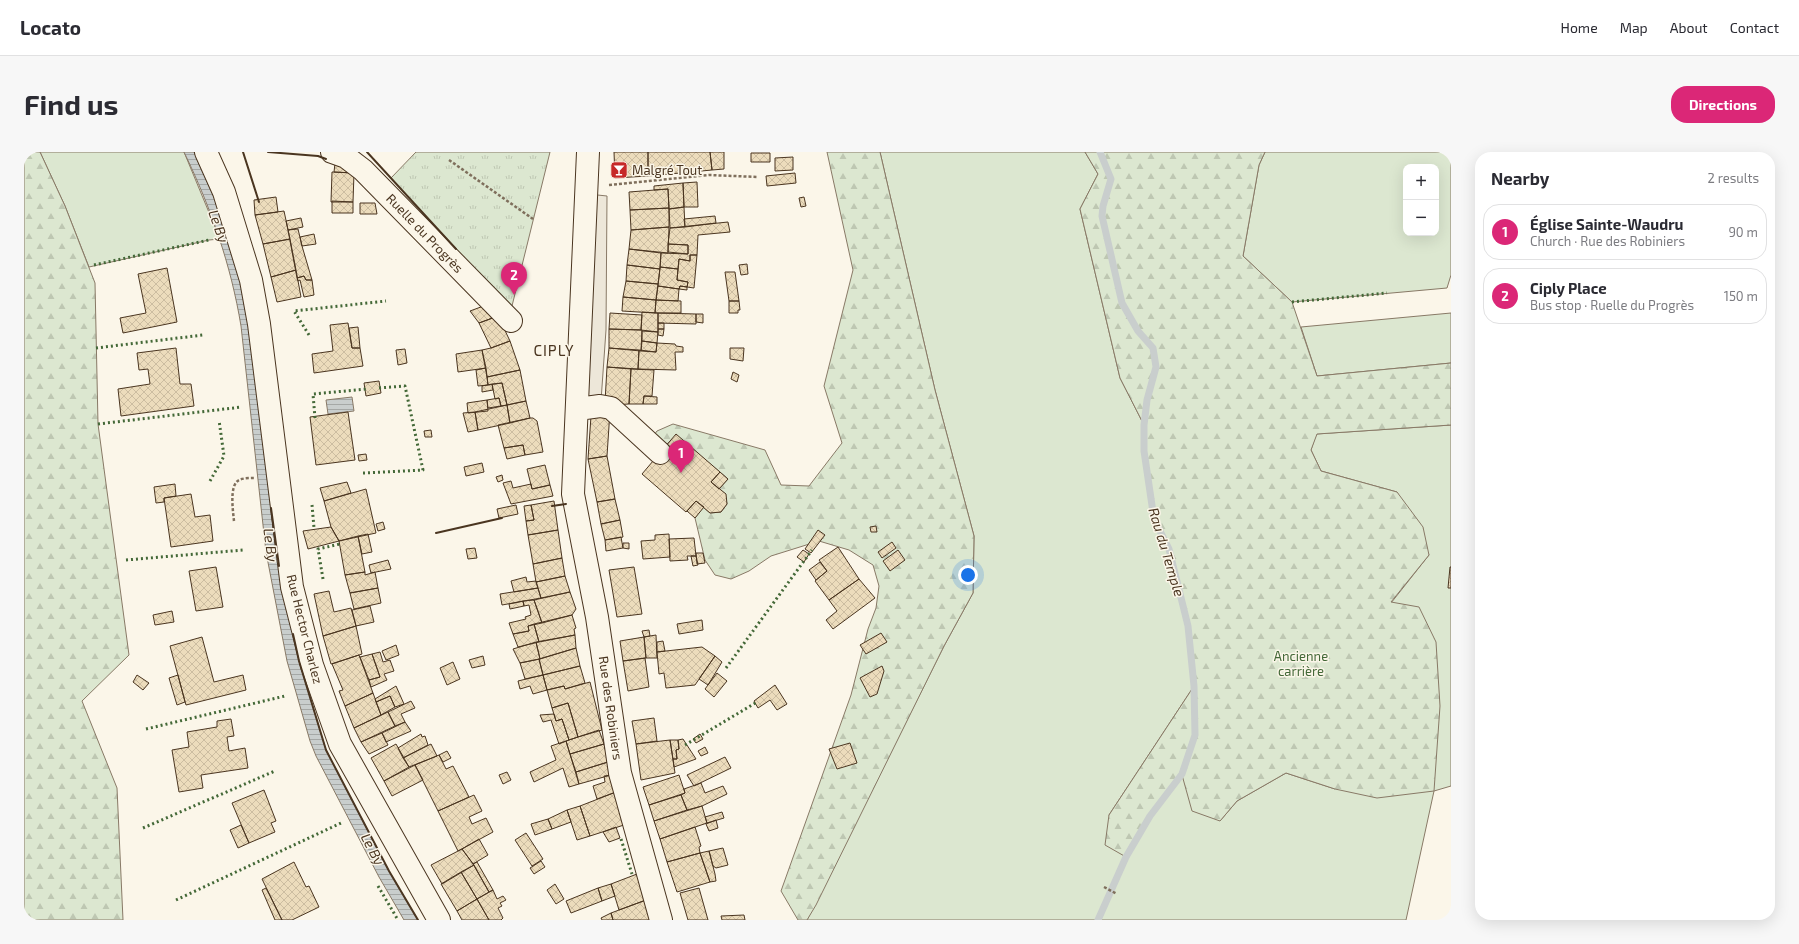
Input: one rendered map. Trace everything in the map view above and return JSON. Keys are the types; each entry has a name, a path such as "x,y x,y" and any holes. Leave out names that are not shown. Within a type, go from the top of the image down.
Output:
{"street":[{"name":"Rue Hector Charlez","path":"206,152 224,192 251,280 259,324 292,587 312,665 340,744 439,920"},
{"name":"Ruelle du Progrès","path":"332,152 346,157 363,170 511,321"},
{"name":"Rue des Robiniers","path":"588,152 588,187 578,409 573,452 572,494 597,617 620,773 661,920"},
{"path":"578,409 600,406 611,408 660,453"}],"path":[{"path":"449,160 533,219"},
{"path":"588,187 709,175 758,177"},
{"path":"234,520 234,484 239,480 254,478"},
{"path":"1104,887 1117,894"}],"green space":[{"path":"24,152 40,152 65,206 95,283 98,424 129,655 82,701 117,788 123,920 24,920"},
{"path":"40,152 184,152 220,239 209,240 89,267 65,206"},
{"path":"416,152 550,152 511,310 391,178"},
{"path":"827,152 880,152 935,390 974,536 973,593 944,646 816,905 807,920 798,920 781,891 851,695 868,629 876,608 879,586 873,565 849,550 819,541 771,556 749,571 731,579 715,575 705,560 695,518 703,507 710,513 721,512 727,504 725,494 719,489 728,479 676,435 662,449 651,439 657,431 673,424 765,450 781,485 809,486 842,443 824,386 853,270"},
{"path":"880,152 1085,152 1098,174 1080,209 1120,378 1144,425 1144,451 1155,520 1169,549 1188,626 1194,686 1109,815 1126,857 1150,816 1182,774 1220,821 1237,801 1286,773 1335,789 1391,603 1429,555 1397,492 1321,471 1311,450 1316,434 1451,425 1451,786 1434,791 1406,920 807,920 944,646 973,593 974,536 935,390"},
{"name":"Ancienne carrière","path":"1085,152 1265,152 1259,165 1243,256 1292,302 1317,376 1451,363 1451,425 1317,434 1311,450 1321,471 1397,492 1423,527 1429,555 1391,602 1419,607 1436,642 1440,706 1434,791 1377,798 1335,789 1286,773 1237,801 1220,821 1192,811 1182,775 1150,816 1126,857 1105,845 1109,815 1194,686 1188,626 1169,549 1155,520 1144,451 1144,425 1120,378 1080,209 1098,174"},
{"path":"1265,152 1451,152 1451,275 1447,288 1292,302 1243,256 1259,165"},
{"path":"1451,313 1451,363 1317,376 1301,327"}],"shaded area":[{"path":"588,194 607,196 606,330 601,401 578,400"}],"water":[{"name":"Le By","path":"184,152 194,152 226,224 245,291 276,551 299,661 326,750 389,871 418,920 404,920 379,877 316,756 310,741 287,661 266,552 241,326 237,303 219,237 203,194"},
{"path":"352,397 354,411 328,414 326,400"}],"building":[{"path":"614,152 648,152 648,176 615,178"},
{"path":"648,152 710,152 712,170 648,176"},
{"path":"710,152 724,152 724,169 712,170"},
{"path":"751,153 770,153 770,162 751,162"},
{"path":"336,155 354,173 334,172"},
{"path":"793,157 793,170 775,171 775,158"},
{"path":"332,172 354,173 353,202 331,202"},
{"path":"795,173 796,183 767,186 766,176"},
{"path":"697,182 698,207 684,207 683,183"},
{"path":"683,183 684,207 669,209 668,189 654,190 654,186"},
{"path":"668,189 669,208 630,210 629,192"},
{"path":"276,197 278,212 255,215 254,200"},
{"path":"804,197 806,206 801,207 799,198"},
{"path":"332,201 353,202 353,213 332,213"},
{"path":"360,203 375,203 377,214 360,214"},
{"path":"684,207 685,227 670,228 669,209"},
{"path":"669,208 669,227 631,230 630,210"},
{"path":"284,211 290,239 263,244 255,215"},
{"path":"715,216 716,223 685,227 684,219"},
{"path":"301,218 303,227 288,230 286,221"},
{"path":"728,222 730,232 698,235 697,255 690,255 690,261 679,259 678,269 660,267 661,253 688,254 688,245 668,244 670,228"},
{"path":"669,227 668,253 629,249 631,230"},
{"path":"298,229 312,280 306,280 304,276 297,278 288,230"},
{"path":"314,234 316,244 302,246 300,237"},
{"path":"290,239 296,270 271,277 263,244"},
{"path":"668,244 688,245 688,254 668,252"},
{"path":"629,249 661,253 660,269 627,265"},
{"path":"690,255 697,255 694,288 687,287 688,282 677,280 679,259 690,261"},
{"path":"747,264 748,274 741,275 739,265"},
{"path":"627,265 660,269 658,284 626,281"},
{"path":"660,267 678,269 677,280 688,282 687,287 680,286 679,289 658,286"},
{"path":"167,268 177,322 123,333 120,318 146,313 138,274"},
{"path":"296,270 301,297 277,302 271,277"},
{"path":"725,272 735,272 739,301 729,301"},
{"path":"304,276 306,280 312,280 314,295 304,297 300,280 298,281 297,278"},
{"path":"626,281 658,284 656,300 623,297"},
{"path":"658,286 679,289 678,301 656,300"},
{"path":"680,286 687,287 687,290 679,289"},
{"path":"623,297 656,300 655,313 622,311"},
{"path":"656,300 681,301 681,313 655,313"},
{"path":"729,301 739,301 740,310 738,310 738,313 729,313"},
{"path":"489,304 498,316 479,323 470,311"},
{"path":"642,312 658,313 658,332 641,330"},
{"path":"610,313 642,315 641,330 609,329"},
{"path":"658,313 696,314 696,324 658,323"},
{"path":"696,314 703,314 703,323 696,322"},
{"path":"498,316 510,341 491,348 479,323"},
{"path":"348,323 352,348 360,348 363,366 314,373 312,354 333,351 330,325"},
{"path":"658,323 664,323 664,329 658,329"},
{"path":"358,327 360,348 352,348 349,328"},
{"path":"609,329 642,330 641,351 609,348"},
{"path":"658,329 664,329 663,336 658,335"},
{"path":"642,331 658,332 657,343 642,341"},
{"path":"510,341 520,370 487,377 482,350"},
{"path":"642,341 657,343 656,352 641,351"},
{"path":"657,343 675,344 676,346 683,347 683,352 675,352 676,370 638,369 639,350 656,352"},
{"path":"176,348 180,384 191,384 194,406 121,416 118,389 150,384 148,369 139,370 137,353"},
{"path":"609,348 639,350 638,369 607,367"},
{"path":"730,348 744,348 743,361 730,359"},
{"path":"405,349 407,363 398,365 396,350"},
{"path":"482,350 486,368 458,372 456,354"},
{"path":"607,367 631,369 629,404 610,405 605,402"},
{"path":"486,368 488,385 478,386 476,370"},
{"path":"631,369 654,370 652,396 644,396 643,404 629,404"},
{"path":"520,370 526,401 507,405 502,383 488,385 487,377"},
{"path":"733,372 739,375 737,382 731,379"},
{"path":"379,381 381,393 366,396 364,383"},
{"path":"502,383 507,405 501,406 499,398 495,399 492,384"},
{"path":"492,384 493,390 482,392 482,386"},
{"path":"644,396 657,397 657,404 643,404"},
{"path":"499,398 501,406 488,408 487,400"},
{"path":"487,400 488,411 468,413 467,403"},
{"path":"526,401 530,418 510,423 507,405"},
{"path":"507,405 510,423 478,430 475,412"},
{"path":"610,411 607,456 588,459 591,416"},
{"path":"348,412 355,460 316,465 310,417"},
{"path":"475,412 478,430 468,432 463,413"},
{"path":"530,418 537,421 543,452 525,455 523,445 504,448 498,425"},
{"path":"431,430 432,437 425,437 424,431"},
{"path":"676,434 720,472 711,482 726,494 727,504 721,512 710,513 696,501 686,512 642,474"},
{"path":"523,445 525,455 507,459 504,448"},
{"path":"366,454 367,460 359,461 358,455"},
{"path":"607,456 615,499 597,502 588,459"},
{"path":"482,463 484,472 466,476 464,467"},
{"path":"545,465 550,485 532,489 527,469"},
{"path":"720,472 728,479 719,489 711,482"},
{"path":"502,475 503,480 498,482 496,477"},
{"path":"511,481 513,488 531,484 532,489 550,485 553,496 511,504 503,483"},
{"path":"347,482 351,493 324,501 320,488"},
{"path":"175,484 176,496 164,498 164,502 156,503 154,487"},
{"path":"366,489 376,533 339,541 331,527 324,501"},
{"path":"191,494 195,517 210,515 213,541 171,547 164,498"},
{"path":"615,499 620,520 601,524 597,502"},
{"path":"554,501 558,530 528,535 526,521 534,520 531,505"},
{"path":"696,501 704,507 695,518 687,511"},
{"path":"516,505 518,514 499,518 497,509"},
{"path":"531,505 534,520 526,521 524,506"},
{"path":"620,520 623,537 605,540 601,524"},
{"path":"383,522 385,529 378,531 376,524"},
{"path":"876,526 877,532 871,532 870,527"},
{"path":"331,527 339,541 308,549 303,531"},
{"path":"558,530 562,558 533,564 528,535"},
{"path":"818,530 825,535 811,553 805,549"},
{"path":"368,534 372,552 362,554 358,536"},
{"path":"669,534 670,557 643,559 641,541 655,540 655,535"},
{"path":"358,536 365,572 345,575 339,541"},
{"path":"621,537 623,548 606,551 605,540"},
{"path":"694,538 696,556 687,556 688,560 670,561 669,539"},
{"path":"892,542 896,548 882,558 878,552"},
{"path":"623,543 629,543 629,549 623,548"},
{"path":"838,547 859,579 829,600 815,581 827,571 819,560"},
{"path":"475,548 477,558 468,559 466,549"},
{"path":"803,550 809,554 804,562 797,557"},
{"path":"898,550 905,560 890,571 883,561"},
{"path":"696,553 703,553 705,563 697,564"},
{"path":"691,556 696,556 698,565 693,566"},
{"path":"562,558 565,576 536,582 533,564"},
{"path":"388,560 391,569 371,573 369,565"},
{"path":"820,562 827,571 816,580 809,570"},
{"path":"216,567 223,607 196,611 189,571"},
{"path":"634,567 642,614 617,617 609,570"},
{"path":"1450,567 1451,588 1448,588"},
{"path":"365,572 365,575 375,572 378,588 350,593 345,575"},
{"path":"565,576 570,592 541,598 536,582"},
{"path":"526,577 527,582 536,581 538,588 514,592 511,581"},
{"path":"859,579 875,598 833,629 826,620 837,611 829,600"},
{"path":"378,588 381,603 354,609 350,593"},
{"path":"538,588 541,598 502,605 500,594"},
{"path":"329,591 334,612 351,608 356,626 323,636 314,594"},
{"path":"570,592 576,609 572,615 542,623 534,600"},
{"path":"534,600 542,623 528,626 529,631 513,634 509,623 526,619 525,617 531,615 529,605 524,606 523,601"},
{"path":"523,601 524,606 510,609 509,604"},
{"path":"370,606 374,622 356,626 352,610"},
{"path":"172,611 174,622 155,625 153,615"},
{"path":"572,615 576,628 574,629 575,635 539,642 534,624"},
{"path":"702,620 703,630 679,634 677,624"},
{"path":"534,624 539,642 518,647 513,634 529,631 528,626"},
{"path":"356,626 362,654 331,664 323,636"},
{"path":"649,630 650,636 644,637 642,631"},
{"path":"881,633 887,642 866,654 860,645"},
{"path":"575,635 576,648 540,659 536,642"},
{"path":"656,635 657,658 646,658 644,637"},
{"path":"202,637 214,682 243,675 246,690 186,705 170,646"},
{"path":"644,637 646,658 623,661 620,641"},
{"path":"663,641 665,651 657,652 657,642"},
{"path":"536,642 540,659 520,663 513,649"},
{"path":"396,645 399,655 386,660 382,651"},
{"path":"702,647 715,656 695,685 666,688 664,673 659,674 657,652"},
{"path":"576,648 580,666 543,675 539,659"},
{"path":"380,652 383,662 390,660 394,671 384,674 387,680 371,687 369,680 380,677 372,654"},
{"path":"372,654 380,677 369,680 360,657"},
{"path":"359,655 373,693 345,706 339,691 343,690 332,664"},
{"path":"483,656 485,665 472,668 469,660"},
{"path":"715,656 722,662 708,685 699,679"},
{"path":"645,658 649,687 628,691 623,661"},
{"path":"539,659 543,675 525,679 520,663"},
{"path":"453,662 460,679 447,685 440,668"},
{"path":"580,666 585,683 565,689 564,686 547,690 543,675"},
{"path":"882,666 884,671 877,694 870,697 860,678"},
{"path":"717,673 727,681 714,697 705,689"},
{"path":"137,675 149,683 143,690 133,682"},
{"path":"178,675 185,702 177,705 169,678"},
{"path":"543,675 547,690 533,694 530,686 520,689 518,681"},
{"path":"590,682 602,730 578,737 568,703 552,708 547,690 564,686 565,689"},
{"path":"775,685 787,704 777,710 770,700 758,708 754,701"},
{"path":"396,686 404,704 395,707 390,696 376,702 375,699"},
{"path":"373,693 381,715 354,728 345,706"},
{"path":"390,696 395,707 381,715 376,702"},
{"path":"411,701 415,708 401,714 405,722 395,726 388,712"},
{"path":"568,703 578,737 569,740 562,719 556,721 552,708"},
{"path":"388,712 395,726 361,742 354,728"},
{"path":"554,714 556,721 562,719 569,740 559,744 551,720 543,722 540,715"},
{"path":"654,718 657,741 636,744 632,721"},
{"path":"231,719 234,736 227,737 229,751 245,748 248,768 201,775 203,788 179,792 172,750 189,747 187,732 217,727 217,721"},
{"path":"405,722 411,731 386,742 382,733"},
{"path":"599,730 604,744 570,754 566,741"},
{"path":"382,733 388,745 369,754 361,742"},
{"path":"421,734 422,737 425,736 428,745 403,758 398,748"},
{"path":"700,734 703,739 696,743 693,739"},
{"path":"683,739 696,759 674,767 673,759 677,759 676,750 679,749 678,740"},
{"path":"670,740 675,773 641,780 636,744"},
{"path":"670,740 678,740 679,749 676,750 677,759 673,759"},
{"path":"566,741 579,784 569,787 563,768 534,782 530,772 556,760 551,746"},
{"path":"850,743 857,763 837,769 829,749"},
{"path":"396,744 409,767 384,781 371,758"},
{"path":"431,744 437,756 409,767 403,758"},
{"path":"604,744 608,762 576,772 570,754"},
{"path":"705,747 708,753 701,756 698,751"},
{"path":"447,751 451,758 443,762 439,755"},
{"path":"439,755 446,769 453,766 469,797 438,811 415,765"},
{"path":"725,757 731,768 694,786 687,775"},
{"path":"608,762 611,775 579,784 576,772"},
{"path":"415,765 423,780 392,796 384,781"},
{"path":"507,772 511,780 503,784 499,775"},
{"path":"611,775 616,792 597,799 593,786 605,782 604,776"},
{"path":"679,775 685,793 649,805 643,787"},
{"path":"701,783 705,793 723,786 727,794 702,806 687,810 681,795 685,793 684,789"},
{"path":"264,790 276,821 271,823 275,832 249,843 232,803"},
{"path":"616,792 627,824 590,836 580,806"},
{"path":"474,795 482,811 469,817 472,824 486,818 493,832 458,851 438,811"},
{"path":"681,795 687,810 654,821 649,805"},
{"path":"580,806 590,836 577,840 567,810"},
{"path":"702,806 707,823 660,839 654,821"},
{"path":"567,810 571,822 552,829 548,819"},
{"path":"722,812 724,818 707,823 705,817"},
{"path":"548,819 552,829 535,835 531,824"},
{"path":"716,820 718,828 709,831 706,824"},
{"path":"241,825 249,843 238,848 230,830"},
{"path":"616,827 620,838 609,842 603,832"},
{"path":"695,827 701,846 699,847 700,853 667,862 660,839"},
{"path":"526,833 543,859 532,866 515,840"},
{"path":"479,839 488,855 473,864 462,849"},
{"path":"723,848 728,865 716,868 713,866 709,851"},
{"path":"462,849 474,865 442,884 431,865"},
{"path":"709,851 716,881 710,882 700,853"},
{"path":"700,853 710,882 677,892 667,862"},
{"path":"541,861 545,867 534,874 530,868"},
{"path":"294,862 306,887 309,886 319,907 292,920 282,920 262,879"},
{"path":"477,862 493,890 489,892 473,864"},
{"path":"474,865 489,892 477,899 461,872"},
{"path":"461,872 477,899 457,911 441,884"},
{"path":"637,874 646,900 619,910 611,884"},
{"path":"555,884 564,899 556,904 547,890"},
{"path":"611,884 615,896 602,901 598,888"},
{"path":"266,888 282,920 275,920 262,890"},
{"path":"598,888 602,901 571,913 566,901"},
{"path":"699,888 708,920 688,920 680,893"},
{"path":"493,890 497,899 503,896 506,900 500,903 502,906 498,908 503,918 501,920 489,920 477,899"},
{"path":"477,899 489,920 462,920 457,911"},
{"path":"646,900 651,920 613,920 611,913"},
{"path":"611,913 613,920 602,920 601,918"},
{"path":"744,915 745,920 722,920 721,916"}],"waterway":[{"name":"Rau du Temple","path":"1098,920 1126,857 1150,816 1182,774 1195,735 1194,686 1188,626 1169,549 1154,519 1144,451 1144,425 1147,400 1156,367 1153,348 1138,331 1122,303 1102,216 1103,206 1111,179 1100,152"}],"hedge":[{"path":"94,265 209,240"},
{"path":"1292,302 1387,293"},
{"path":"309,335 294,311 386,301"},
{"path":"96,348 203,335"},
{"path":"363,473 423,470 405,386 379,388"},
{"path":"315,418 313,394 367,389"},
{"path":"98,424 242,407"},
{"path":"210,481 224,456 219,420"},
{"path":"312,505 314,528"},
{"path":"323,579 318,549 340,544"},
{"path":"126,560 243,550"},
{"path":"726,668 812,550"},
{"path":"146,729 285,696"},
{"path":"685,745 757,702"},
{"path":"143,828 275,771"},
{"path":"176,900 341,823"},
{"path":"621,839 632,874"},
{"path":"378,886 398,920"}],"wall":[{"path":"243,152 259,202"},
{"path":"268,152 318,156 326,159"},
{"path":"367,152 456,249"},
{"path":"552,506 566,504"},
{"path":"271,508 279,566"},
{"path":"436,533 502,518"},
{"path":"293,634 299,661 326,750 389,871 418,920"}],"place":[{"name":"Malgré Tout","path":"619,170"},
{"name":"Ciply Place","path":"514,295"},
{"name":"Église Sainte-Waudru","path":"681,473"}],"district":[{"name":"CIPLY","path":"554,350"}]}
